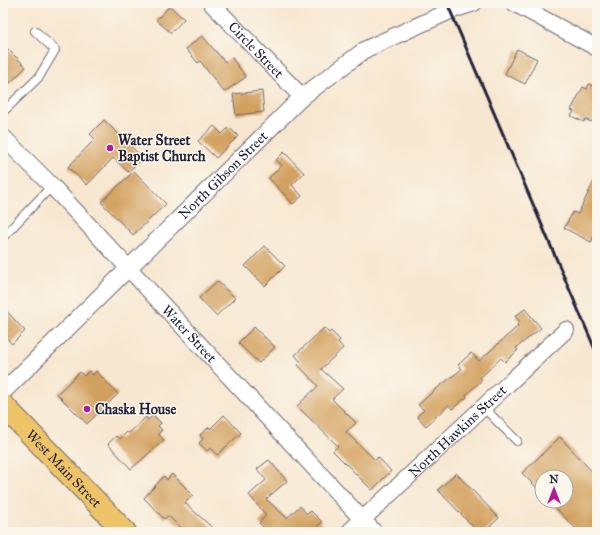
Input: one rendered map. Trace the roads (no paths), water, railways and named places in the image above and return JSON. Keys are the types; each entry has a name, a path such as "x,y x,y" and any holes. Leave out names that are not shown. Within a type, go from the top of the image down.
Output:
{"main road":[{"name":"West Main Street","path":"3,405 125,532"}],"street":[{"name":"Circle Street","path":"211,3 302,97"},
{"name":"North Gibson Street","path":"3,392 302,97 366,49 450,11 474,3"},
{"path":"514,3 597,48"},
{"name":"Water Street","path":"3,137 52,186 374,532"},
{"name":"North Hawkins Street","path":"349,532 566,330"}],"lane":[{"path":"3,112 39,77 55,50 35,31"},
{"path":"3,237 52,186"},
{"path":"483,407 517,441"}],"railway":[{"path":"447,3 597,354"}],"place":[{"name":"Water Street Baptist Church","path":"110,148"},
{"name":"Chaska House","path":"87,409"}]}
